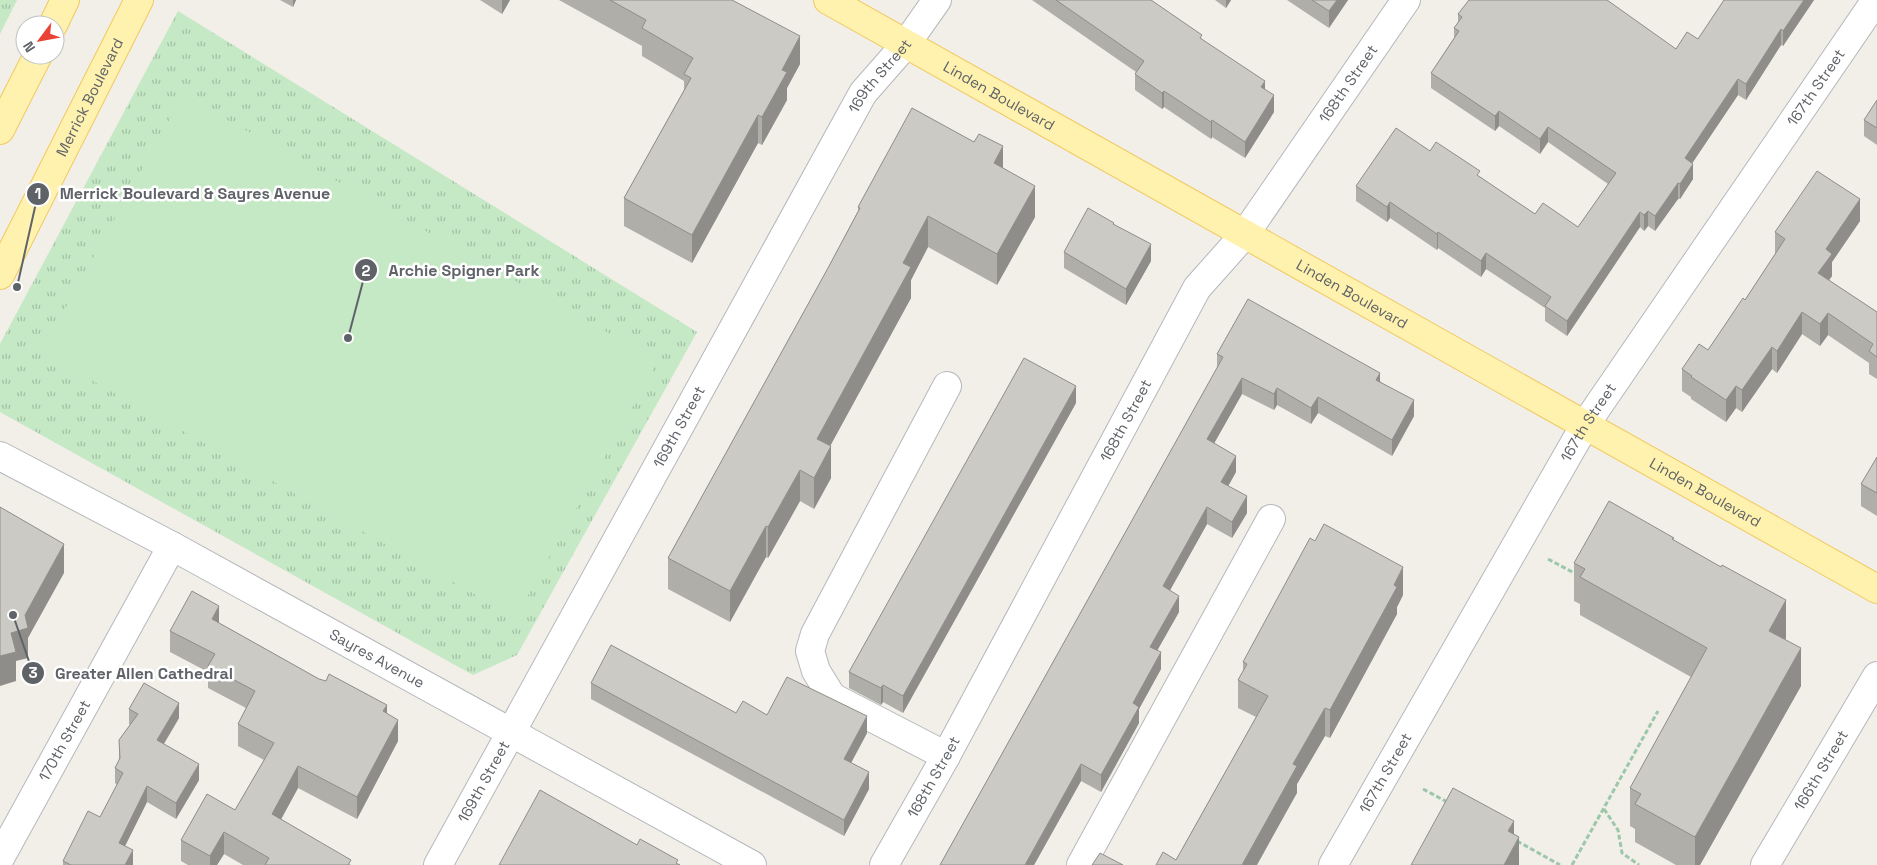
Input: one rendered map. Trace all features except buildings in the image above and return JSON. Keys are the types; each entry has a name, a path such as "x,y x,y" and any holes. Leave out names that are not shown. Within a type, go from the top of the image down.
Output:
{"main road":[{"path":"58,15 65,0"},
{"name":"Merrick Boulevard","path":"0,275 139,0"},
{"name":"Linden Boulevard","path":"828,0 1877,589"},
{"path":"0,130 33,65"}],"street":[{"name":"169th Street","path":"438,865 863,93 906,44 937,0"},
{"name":"168th Street","path":"884,865 946,756 1196,288 1245,234 1406,0"},
{"name":"167th Street","path":"1334,865 1584,424 1876,0"},
{"path":"946,756 832,697 816,671 810,651 815,634 947,386"},
{"name":"Sayres Avenue","path":"0,456 172,546 752,865"},
{"path":"1081,865 1271,518"},
{"name":"170th Street","path":"0,858 172,546"},
{"name":"166th Street","path":"1765,865 1877,676"}],"path":[{"path":"1548,559 1578,575"},
{"path":"1572,865 1658,711"},
{"path":"1423,788 1450,803"},
{"path":"1604,809 1618,830 1622,853 1639,865"},
{"path":"1509,836 1560,865"}],"green space":[{"path":"0,0 17,0 0,34"},
{"path":"178,11 697,332 517,655 473,675 0,412 0,344"},
{"path":"183,95 658,361 516,617 41,352"}],"place":[{"name":"Merrick Boulevard & Sayres Avenue","path":"17,287"},
{"name":"Archie Spigner Park","path":"348,338"},
{"name":"Greater Allen Cathedral","path":"13,615"}]}
